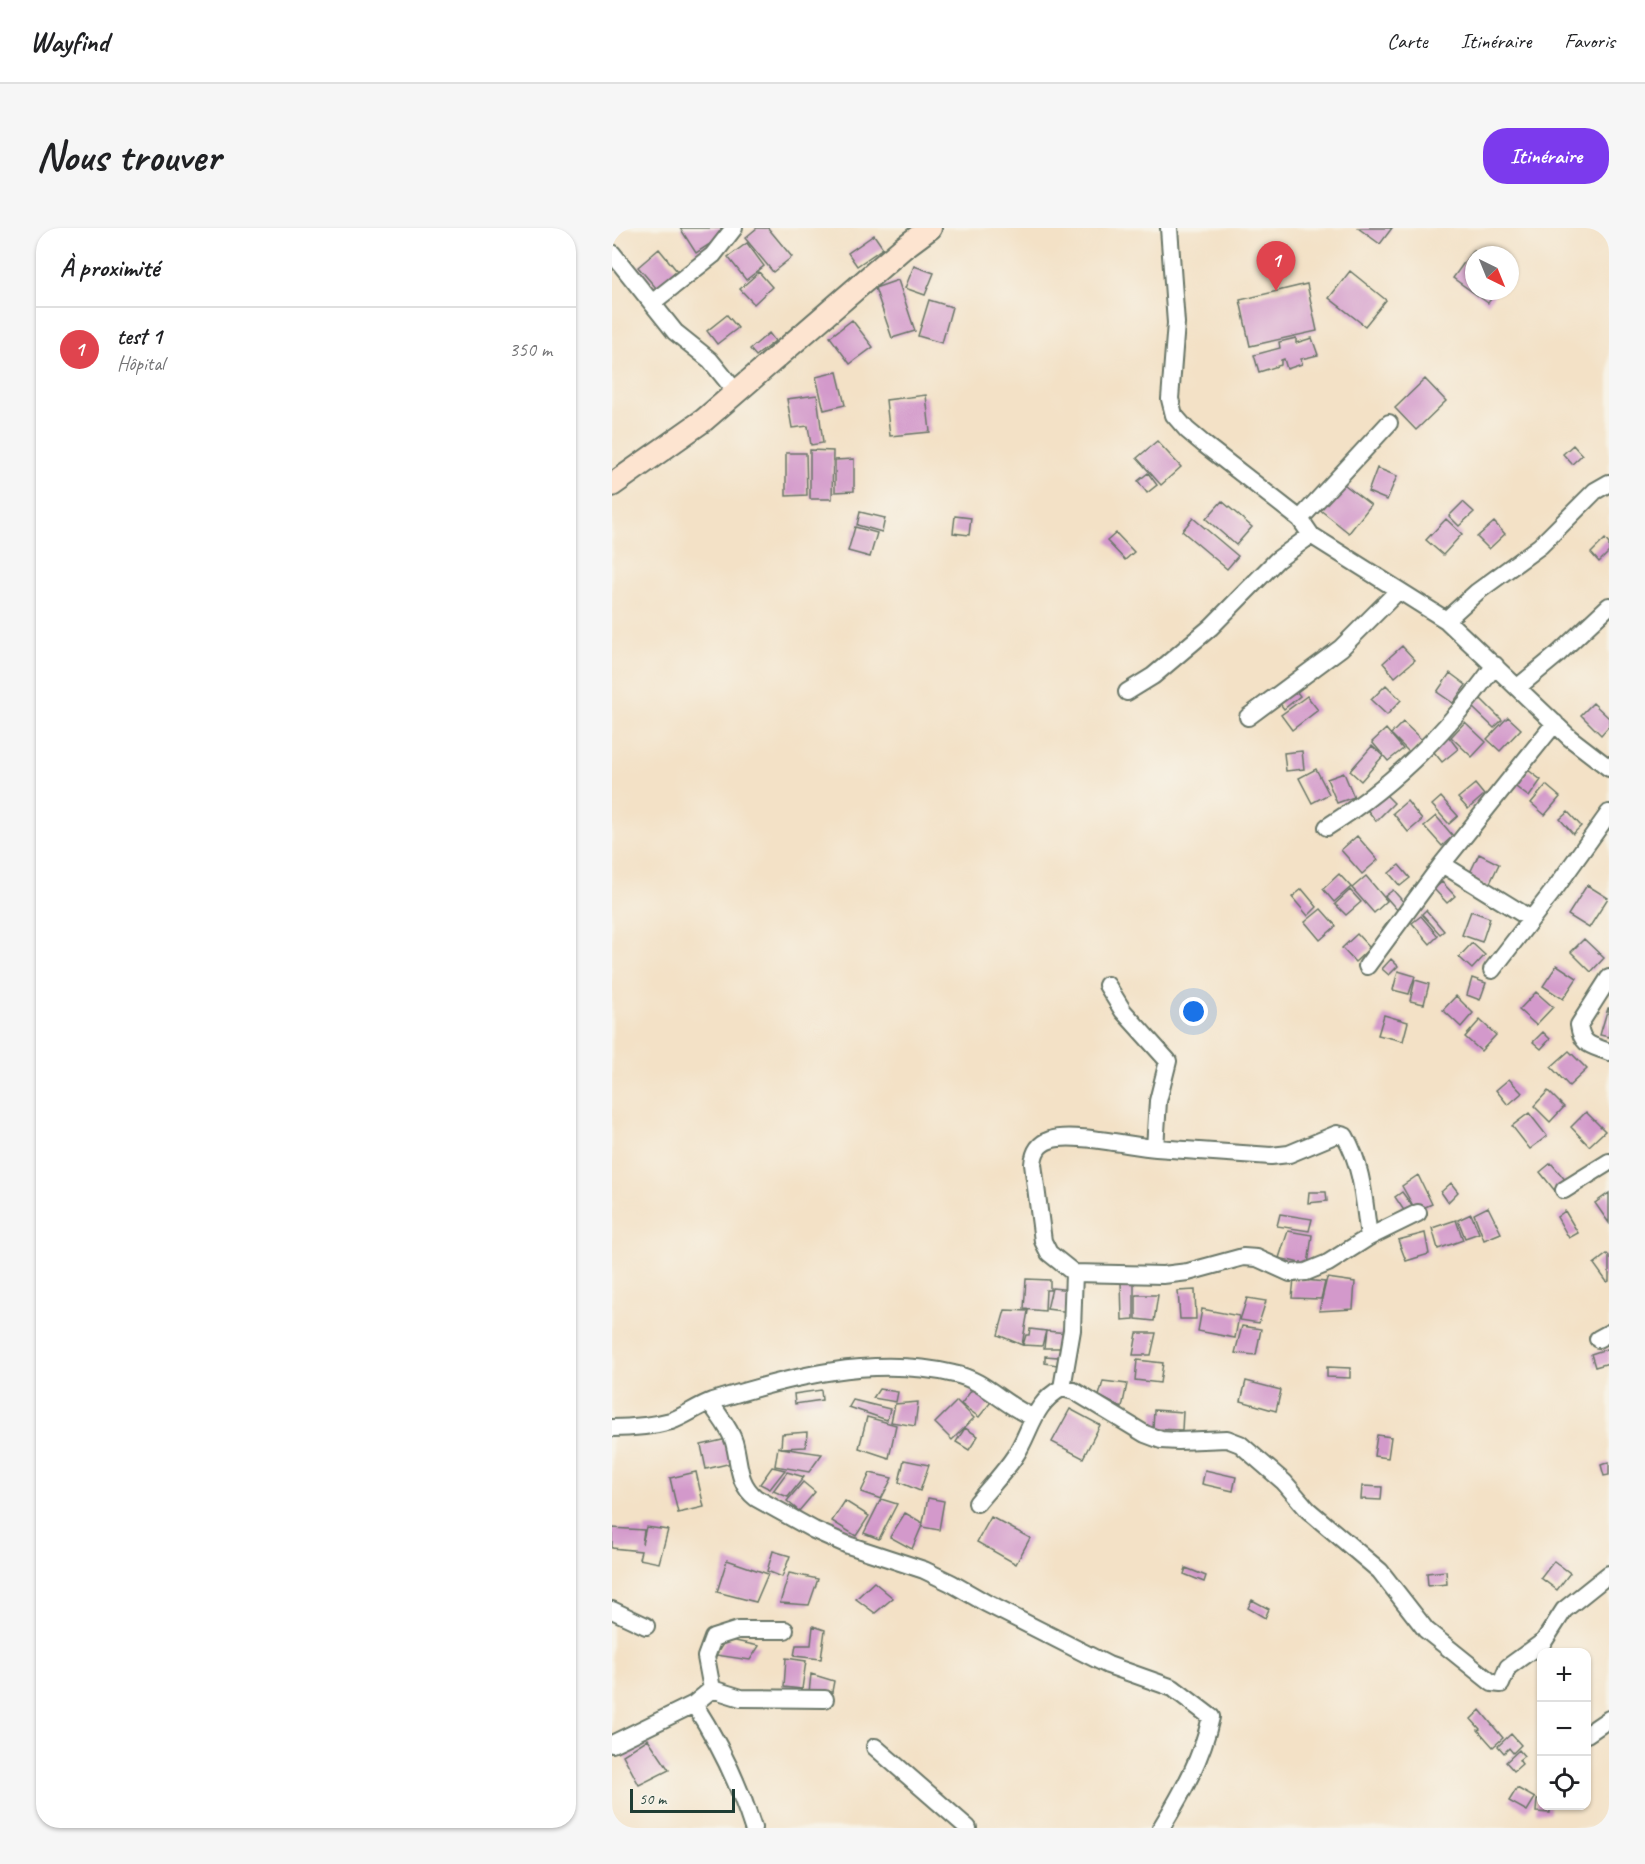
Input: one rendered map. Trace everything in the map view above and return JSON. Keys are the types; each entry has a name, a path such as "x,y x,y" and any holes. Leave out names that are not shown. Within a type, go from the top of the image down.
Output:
{"street":[{"path":"653,302 713,255 734,228"},
{"path":"612,485 704,420 903,248 930,228"},
{"path":"1169,228 1176,323 1170,399 1174,415 1205,445 1300,519 1311,535 1446,620 1570,738 1609,768"},
{"path":"612,253 675,332 710,360 736,392"},
{"path":"1300,519 1389,423"},
{"path":"1446,620 1477,592 1540,546 1595,491 1609,483"},
{"path":"1127,692 1153,676 1211,627 1277,560 1311,535"},
{"path":"1248,717 1341,648 1398,591"},
{"path":"1518,687 1558,654 1609,606"},
{"path":"1327,827 1351,812 1405,767 1465,704 1495,665"},
{"path":"1367,966 1442,864 1555,723"},
{"path":"1492,970 1557,886 1609,813"},
{"path":"1442,864 1531,919"},
{"path":"1609,978 1579,1025 1580,1035 1585,1043 1609,1052"},
{"path":"1107,985 1123,1011 1168,1061 1158,1101 1155,1148"},
{"path":"1369,1237 1361,1178 1352,1149 1345,1136 1337,1134 1289,1154 1271,1156 1155,1148 1069,1137 1051,1139 1040,1145 1034,1152 1033,1164 1043,1241 1049,1253 1074,1273 1163,1275 1188,1272 1243,1257 1257,1258 1290,1273 1306,1272 1328,1263 1369,1237 1418,1213"},
{"path":"1564,1190 1609,1162"},
{"path":"1062,1388 1072,1330 1074,1273"},
{"path":"612,1428 634,1428 672,1420 710,1402 823,1373 851,1368 901,1366 939,1371 971,1379 1021,1412 1034,1417"},
{"path":"977,1503 1015,1456 1034,1417 1050,1394 1062,1388 1074,1391 1145,1434 1161,1440 1178,1442 1227,1439 1240,1444 1284,1482 1308,1510 1380,1571 1426,1630 1492,1683 1501,1684 1508,1667 1544,1641 1564,1610 1580,1595 1609,1576"},
{"path":"710,1402 728,1428 734,1442 741,1480 748,1492 756,1498 814,1530 848,1545 924,1570 951,1582 996,1608 1108,1665 1173,1688 1210,1717 1206,1741 1187,1785 1161,1828"},
{"path":"612,1610 646,1626"},
{"path":"712,1689 706,1657 713,1638 738,1630 785,1630"},
{"path":"712,1689 741,1698 825,1699"},
{"path":"612,1744 694,1704 712,1689"},
{"path":"694,1704 713,1733 743,1795 753,1828"},
{"path":"1591,1731 1609,1719"},
{"path":"875,1747 968,1828"}],"building":[{"path":"680,228 728,228 730,231 696,253"},
{"path":"757,228 768,228 792,257 773,272 745,238"},
{"path":"1358,228 1392,228 1380,244"},
{"path":"874,235 883,248 857,266 848,253"},
{"path":"747,243 764,266 746,280 728,257"},
{"path":"659,249 677,271 657,289 638,267"},
{"path":"1465,261 1465,287 1453,278"},
{"path":"914,266 934,273 925,295 905,288"},
{"path":"1350,271 1386,300 1365,326 1329,298"},
{"path":"759,272 772,287 754,304 740,289"},
{"path":"898,280 915,331 892,338 875,288"},
{"path":"1307,284 1317,331 1250,346 1240,300"},
{"path":"929,300 952,307 942,343 918,336"},
{"path":"727,315 738,328 717,344 707,331"},
{"path":"852,320 873,347 850,364 830,337"},
{"path":"769,333 775,341 756,356 750,349"},
{"path":"1296,338 1296,343 1312,338 1318,355 1301,359 1302,364 1287,369 1284,359 1281,360 1281,365 1259,372 1254,355 1280,348 1279,342"},
{"path":"837,372 845,405 824,410 816,377"},
{"path":"1425,379 1446,401 1416,430 1395,408"},
{"path":"817,395 823,443 811,445 808,426 792,428 787,399"},
{"path":"926,395 930,432 890,436 886,400"},
{"path":"1157,441 1181,467 1161,485 1137,458"},
{"path":"1573,445 1582,455 1572,464 1563,454"},
{"path":"810,450 833,451 832,499 810,499"},
{"path":"786,453 806,453 807,495 786,496"},
{"path":"854,459 854,491 835,492 835,460"},
{"path":"1377,468 1397,476 1387,500 1368,492"},
{"path":"1148,473 1157,485 1147,493 1138,481"},
{"path":"1341,482 1371,505 1349,533 1319,509"},
{"path":"1222,501 1252,527 1236,545 1206,519"},
{"path":"1463,502 1474,512 1459,526 1449,516"},
{"path":"860,512 885,518 882,532 857,525"},
{"path":"955,516 971,518 969,535 953,533"},
{"path":"1193,518 1238,556 1227,569 1182,531"},
{"path":"1446,519 1462,534 1443,555 1426,540"},
{"path":"1494,522 1505,534 1489,549 1477,537"},
{"path":"855,527 877,533 870,557 848,551"},
{"path":"1116,533 1134,552 1125,560 1107,541"},
{"path":"1605,539 1609,544 1609,552 1599,562 1591,553"},
{"path":"1402,646 1415,660 1395,677 1383,663"},
{"path":"1450,673 1466,685 1453,703 1437,692"},
{"path":"1291,684 1300,696 1284,709 1275,697"},
{"path":"1386,685 1401,700 1387,715 1371,700"},
{"path":"1307,696 1318,710 1292,730 1281,715"},
{"path":"1480,698 1502,720 1494,728 1472,707"},
{"path":"1593,703 1609,718 1609,726 1601,735 1581,715"},
{"path":"1508,717 1521,729 1500,751 1487,739"},
{"path":"1403,722 1422,740 1410,753 1391,734"},
{"path":"1465,722 1486,742 1472,757 1451,737"},
{"path":"1386,729 1403,749 1388,761 1372,742"},
{"path":"1445,732 1458,749 1442,762 1429,746"},
{"path":"1372,746 1383,756 1361,781 1350,771"},
{"path":"1302,751 1304,769 1286,771 1284,753"},
{"path":"1316,769 1329,794 1312,803 1299,778"},
{"path":"1528,770 1541,780 1529,797 1516,787"},
{"path":"1344,773 1354,797 1337,803 1327,779"},
{"path":"1475,784 1484,795 1468,809 1458,798"},
{"path":"1546,785 1560,797 1545,815 1531,803"},
{"path":"1382,791 1394,803 1376,821 1365,807"},
{"path":"1441,797 1458,816 1449,824 1432,805"},
{"path":"1407,801 1422,820 1408,832 1393,813"},
{"path":"1568,812 1581,826 1573,834 1560,819"},
{"path":"1436,816 1453,836 1442,846 1424,826"},
{"path":"1357,836 1378,860 1362,874 1341,850"},
{"path":"1479,854 1499,864 1488,887 1468,877"},
{"path":"1399,865 1410,878 1400,886 1389,873"},
{"path":"1339,874 1351,887 1334,902 1323,889"},
{"path":"1366,876 1387,901 1374,913 1352,888"},
{"path":"1442,882 1455,896 1447,903 1434,889"},
{"path":"1587,885 1608,898 1589,928 1568,915"},
{"path":"1302,889 1317,907 1308,916 1292,897"},
{"path":"1350,890 1361,902 1346,915 1335,904"},
{"path":"1393,890 1406,905 1399,912 1385,896"},
{"path":"1321,909 1336,926 1320,940 1305,922"},
{"path":"1426,910 1444,931 1440,934 1422,914"},
{"path":"1471,911 1490,918 1482,942 1462,935"},
{"path":"1421,916 1438,936 1430,944 1412,923"},
{"path":"1357,934 1370,948 1355,962 1342,948"},
{"path":"1584,939 1604,958 1591,972 1571,952"},
{"path":"1472,943 1485,955 1472,969 1459,957"},
{"path":"1391,959 1398,966 1389,975 1382,969"},
{"path":"1557,965 1577,978 1563,999 1543,986"},
{"path":"1398,971 1415,976 1409,994 1393,990"},
{"path":"1472,978 1486,983 1480,1000 1467,995"},
{"path":"1415,980 1429,984 1424,1004 1410,1001"},
{"path":"1536,992 1553,1007 1536,1025 1519,1010"},
{"path":"1456,996 1473,1013 1461,1027 1443,1010"},
{"path":"1609,1008 1609,1037 1600,1035"},
{"path":"1384,1015 1408,1022 1403,1041 1378,1035"},
{"path":"1480,1020 1496,1035 1481,1051 1465,1037"},
{"path":"1543,1032 1550,1039 1541,1049 1533,1042"},
{"path":"1569,1051 1587,1069 1569,1086 1551,1067"},
{"path":"1509,1079 1522,1093 1508,1105 1496,1090"},
{"path":"1548,1091 1564,1107 1550,1122 1534,1106"},
{"path":"1586,1112 1605,1131 1589,1146 1571,1127"},
{"path":"1529,1113 1547,1136 1530,1149 1512,1126"},
{"path":"1551,1163 1567,1182 1555,1191 1540,1172"},
{"path":"1418,1175 1432,1204 1416,1211 1402,1186"},
{"path":"1451,1183 1458,1192 1448,1202 1441,1192"},
{"path":"1309,1192 1326,1192 1327,1201 1308,1203"},
{"path":"1402,1192 1416,1211 1407,1215 1395,1197"},
{"path":"1609,1193 1609,1223 1595,1203"},
{"path":"1488,1207 1501,1233 1484,1240 1474,1214"},
{"path":"1565,1211 1578,1233 1569,1238 1557,1217"},
{"path":"1280,1214 1312,1219 1309,1231 1277,1226"},
{"path":"1471,1214 1479,1233 1465,1238 1458,1220"},
{"path":"1456,1220 1463,1240 1438,1249 1432,1228"},
{"path":"1288,1231 1312,1235 1308,1265 1279,1258"},
{"path":"1425,1233 1429,1254 1406,1261 1398,1240"},
{"path":"1607,1254 1609,1256 1609,1281 1607,1282 1594,1264"},
{"path":"1327,1278 1355,1282 1353,1309 1319,1311"},
{"path":"1026,1279 1050,1280 1050,1290 1046,1290 1045,1311 1024,1309"},
{"path":"1134,1279 1134,1319 1122,1320 1121,1281"},
{"path":"1294,1279 1325,1282 1321,1299 1292,1298"},
{"path":"1052,1288 1071,1290 1070,1312 1047,1309"},
{"path":"1195,1290 1196,1319 1180,1319 1178,1291"},
{"path":"1136,1295 1158,1295 1154,1321 1136,1319"},
{"path":"1247,1298 1266,1301 1259,1323 1240,1320"},
{"path":"1202,1309 1239,1316 1235,1338 1198,1331"},
{"path":"1005,1310 1028,1311 1022,1345 998,1335"},
{"path":"1242,1326 1261,1329 1256,1355 1235,1353"},
{"path":"1030,1329 1046,1331 1042,1346 1023,1345"},
{"path":"1046,1331 1068,1333 1065,1348 1044,1348"},
{"path":"1137,1333 1156,1333 1151,1355 1133,1355"},
{"path":"1609,1348 1609,1363 1595,1367 1591,1354"},
{"path":"1045,1356 1058,1357 1057,1365 1045,1363"},
{"path":"1137,1360 1163,1363 1160,1383 1135,1380"},
{"path":"1327,1367 1350,1368 1350,1378 1327,1377"},
{"path":"1103,1381 1127,1384 1122,1408 1099,1396"},
{"path":"1246,1381 1281,1390 1276,1411 1241,1401"},
{"path":"977,1383 995,1397 979,1417 961,1404"},
{"path":"879,1389 898,1392 896,1402 873,1398"},
{"path":"821,1390 822,1400 795,1404 794,1394"},
{"path":"853,1400 890,1409 887,1420 849,1407"},
{"path":"957,1401 974,1418 952,1440 935,1423"},
{"path":"918,1402 915,1426 891,1422 895,1404"},
{"path":"1070,1409 1100,1425 1083,1458 1052,1442"},
{"path":"1154,1410 1183,1412 1182,1430 1153,1429"},
{"path":"867,1417 896,1425 889,1458 859,1448"},
{"path":"965,1428 978,1436 969,1450 956,1442"},
{"path":"807,1432 806,1447 781,1448 782,1434"},
{"path":"1377,1435 1391,1437 1388,1458 1374,1456"},
{"path":"731,1438 736,1462 706,1469 701,1445"},
{"path":"778,1447 822,1454 809,1472 775,1466"},
{"path":"904,1460 929,1465 920,1491 899,1482"},
{"path":"1609,1462 1609,1475 1604,1476 1601,1465"},
{"path":"772,1467 785,1470 770,1489 760,1484"},
{"path":"1205,1470 1236,1477 1233,1491 1202,1484"},
{"path":"696,1472 704,1507 678,1513 670,1478"},
{"path":"787,1472 804,1477 788,1497 773,1491"},
{"path":"870,1473 892,1478 881,1499 861,1492"},
{"path":"803,1482 815,1492 799,1511 787,1501"},
{"path":"1362,1486 1382,1487 1381,1500 1361,1499"},
{"path":"928,1498 944,1501 939,1530 922,1527"},
{"path":"881,1499 897,1504 879,1539 864,1533"},
{"path":"845,1501 869,1516 856,1536 832,1521"},
{"path":"905,1513 923,1523 912,1549 890,1537"},
{"path":"991,1517 1030,1538 1016,1564 977,1542"},
{"path":"646,1527 668,1530 659,1563 639,1559 641,1551 612,1548 612,1528 644,1530 642,1544"},
{"path":"773,1551 790,1556 782,1577 767,1571"},
{"path":"727,1560 768,1574 756,1602 717,1592"},
{"path":"1554,1561 1570,1573 1557,1590 1541,1578"},
{"path":"1186,1568 1206,1576 1204,1582 1184,1574"},
{"path":"1446,1571 1447,1584 1428,1586 1427,1573"},
{"path":"789,1573 818,1579 809,1605 780,1603"},
{"path":"874,1582 893,1598 875,1613 856,1599"},
{"path":"1252,1600 1269,1609 1265,1618 1248,1608"},
{"path":"813,1626 825,1630 821,1659 794,1656 796,1645 811,1645"},
{"path":"726,1639 759,1646 750,1660 716,1655"},
{"path":"786,1658 806,1661 802,1689 784,1687"},
{"path":"811,1674 834,1681 831,1697 809,1693"},
{"path":"1480,1710 1503,1738 1493,1747 1471,1719"},
{"path":"1511,1734 1521,1745 1513,1753 1509,1748 1504,1753 1498,1746"},
{"path":"648,1739 669,1770 639,1785 623,1755"},
{"path":"1519,1750 1524,1756 1519,1760 1522,1764 1514,1771 1506,1762"},
{"path":"1517,1788 1535,1798 1527,1811 1509,1801"},
{"path":"1537,1799 1537,1810 1550,1810 1550,1813 1536,1812"}],"place":[{"name":"test 1","path":"1276,291"}]}
